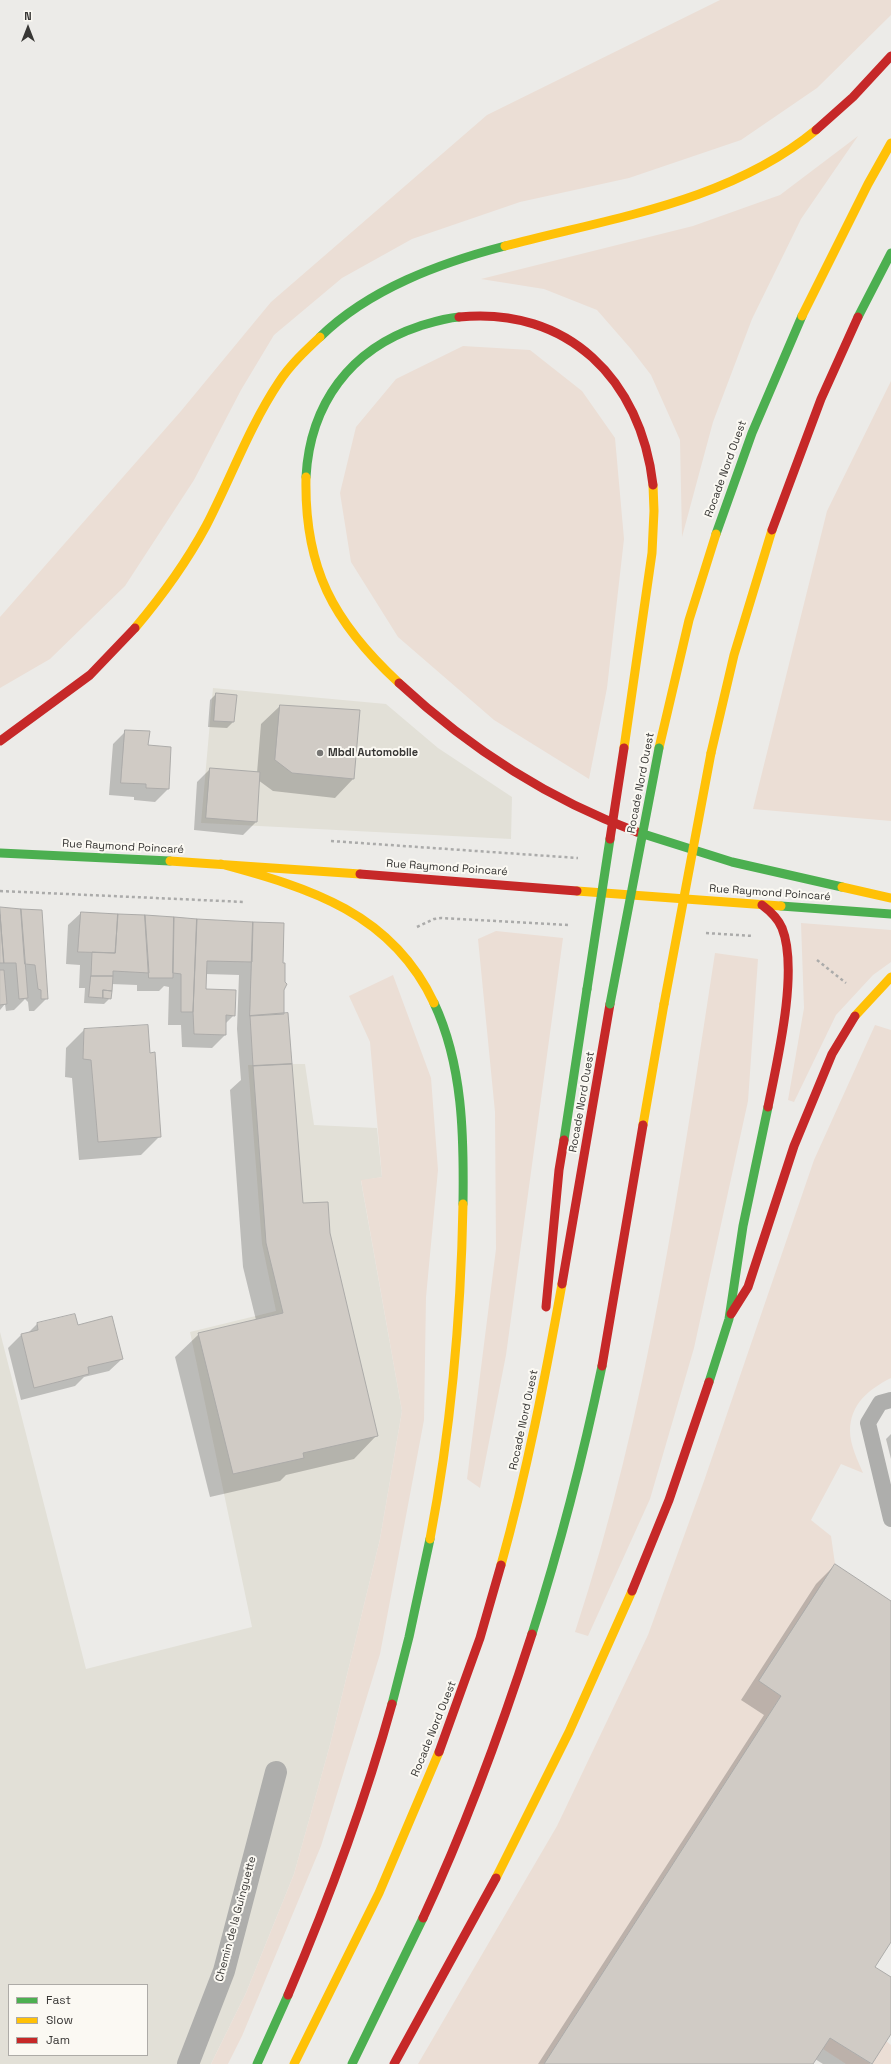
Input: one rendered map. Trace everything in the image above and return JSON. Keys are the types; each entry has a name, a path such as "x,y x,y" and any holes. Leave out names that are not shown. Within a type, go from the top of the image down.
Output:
{"main road":[{"path":"0,741 77,685 102,663 123,642 166,589 206,527 251,431 272,392 299,356 338,321 366,301 396,285 444,265 478,253 669,204 731,180 781,155 823,125 843,108 891,56"},
{"name":"Rocade Nord Ouest","path":"294,2064 378,1893 441,1746 461,1695 480,1638 500,1569 519,1499 559,1308 610,1004 659,748 679,656 703,571 744,451 773,380 815,289 891,143"},
{"path":"352,2064 385,1999 453,1853 516,1683 555,1561 586,1441 604,1354 664,1004 711,753 734,656 771,533 803,446 841,357 890,256"},
{"path":"545,1318 559,1170 587,989 624,748 651,561 655,504 648,454 635,416 622,390 607,370 590,353 550,328 523,319 488,314 458,316 430,321 386,340 365,354 337,382 315,427 308,453 305,479 308,523 321,578 331,602 343,623 374,658 409,693 479,749 579,808 652,837 713,856 891,898"},
{"name":"Rue Raymond Poincaré","path":"0,853 221,864 891,914"},
{"path":"221,864 319,893 358,913 373,923 418,975 430,992 439,1012 452,1055 462,1126 465,1178 462,1265 456,1358 449,1424 425,1571 408,1641 372,1774 344,1856 281,2010 257,2064"},
{"path":"394,2064 438,1988 494,1882 586,1695 662,1517 728,1319 732,1284 781,1038 787,986 786,942 779,920 762,905"},
{"path":"728,1319 748,1287 794,1146 820,1079 845,1030 867,1001 891,977"},
{"path":"534,1429 543,1334"}],"street":[{"name":"Chemin de la Guinguette","path":"188,2064 224,1971 276,1772"}],"lane":[{"path":"891,1400 880,1403 868,1423 891,1519"}],"path":[{"path":"0,891 252,903"},
{"path":"391,942 427,922 441,918 570,925"},
{"path":"705,933 764,937 786,942 824,964 867,1001"}],"shaded area":[{"path":"720,0 891,0 891,15 817,88 741,140 629,178 520,202 412,239 342,278 274,335 241,390 194,480 125,586 50,659 0,688 0,617 181,411 271,302 487,115"},
{"path":"858,136 801,219 752,319 713,422 682,537 680,440 651,375 631,349 597,310 544,289 481,279 693,226 780,195"},
{"path":"463,346 530,350 582,391 615,438 624,539 607,688 589,779 494,720 398,637 351,562 340,493 356,427 396,379"},
{"path":"891,381 891,821 753,809 827,511"},
{"path":"213,688 386,704 438,748 512,797 511,839 201,823"},
{"path":"801,923 891,930 891,962 873,975 836,1015 794,1102 788,1100 804,1008"},
{"path":"496,931 563,938 506,1355 480,1488 467,1479 496,1249 495,1112 478,939"},
{"path":"715,953 758,959 748,1101 694,1348 650,1499 588,1636 575,1632 601,1549 623,1465 642,1380 675,1210"},
{"path":"393,975 431,1078 438,1170 426,1297 424,1420 380,1654 321,1846 242,2036 228,2064 211,2064 246,1993 294,1874 330,1745 380,1539 402,1411 361,1180 382,1177 370,1042 349,996"},
{"path":"875,1025 891,1030 891,1378 868,1392 857,1405 853,1413 850,1431 851,1442 863,1473 841,1464 811,1520 831,1536 835,1564 759,1680 781,1696 544,2064 418,2064 557,1826 648,1635 704,1481 814,1160"},
{"path":"305,1064 314,1125 377,1128 382,1177 361,1181 402,1411 380,1539 330,1745 294,1874 246,1993 211,2064 0,2064 0,1332 86,1669 252,1627 190,1332 276,1311 262,1244 248,1065"},
{"path":"830,2038 871,2064 846,2064 823,2049"},
{"path":"886,2041 891,2045 891,2064 872,2064"}],"building":[{"path":"216,693 237,695 234,722 214,721"},
{"path":"280,705 360,710 354,779 292,773 275,760"},
{"path":"125,730 150,731 148,745 171,747 169,789 146,788 146,784 121,783"},
{"path":"210,768 260,772 257,822 206,818"},
{"path":"0,907 21,909 28,998 19,999 16,963 4,963"},
{"path":"21,909 42,910 48,999 41,999 41,990 38,989 35,965 25,964"},
{"path":"81,912 118,914 115,953 78,952"},
{"path":"118,914 145,915 149,973 113,971 113,976 91,976 92,952 115,953"},
{"path":"0,915 4,963 0,963"},
{"path":"145,915 174,917 173,978 149,978"},
{"path":"174,917 197,919 193,1012 181,1012 181,974 173,973"},
{"path":"197,919 253,922 252,962 207,961 206,989 236,990 235,1016 226,1015 226,1035 194,1034 193,1012"},
{"path":"253,922 284,923 283,963 285,963 285,982 287,984 284,990 284,1014 250,1016"},
{"path":"0,970 4,970 7,1004 0,1005"},
{"path":"91,976 113,976 112,991 103,990 103,998 89,997"},
{"path":"103,990 112,991 111,999 103,998"},
{"path":"288,1013 292,1064 253,1066 250,1016"},
{"path":"148,1025 150,1053 155,1052 161,1137 98,1142 91,1060 83,1059 84,1029"},
{"path":"292,1064 303,1203 328,1202 330,1233 378,1436 303,1453 304,1458 233,1474 198,1333 283,1313 266,1243 253,1066"},
{"path":"75,1314 78,1325 112,1316 123,1359 88,1367 89,1374 34,1388 21,1334 38,1330 37,1323"},
{"path":"835,1564 891,1601 891,1942 875,1967 891,1977 891,2034 872,2064 830,2038 813,2064 544,2064 781,1696 759,1681"}],"traffic: fast":[{"path":"320,337 339,320 360,305 406,280 456,261 505,246"},
{"path":"858,317 891,253"},
{"path":"716,534 752,433 802,316"},
{"path":"306,477 309,450 325,403 338,383 354,365 373,349 395,336 430,323 459,317"},
{"path":"610,1004 659,748"},
{"path":"637,832 732,862 842,887"},
{"path":"587,989 610,839"},
{"path":"0,853 170,861"},
{"path":"781,906 891,914"},
{"path":"564,1140 587,989"},
{"path":"434,1003 444,1027 451,1051 460,1101 463,1153 463,1204"},
{"path":"709,1382 729,1319 743,1226 768,1107"},
{"path":"532,1634 570,1501 602,1366"},
{"path":"392,1704 409,1637 430,1539"},
{"path":"352,2064 423,1918"},
{"path":"257,2064 288,1995"}],"traffic: slow":[{"path":"505,246 627,216 707,191 746,175 782,155 816,130"},
{"path":"802,316 868,184 891,143"},
{"path":"135,628 173,579 198,540 268,399 293,364 320,337"},
{"path":"306,477 310,539 317,566 327,591 340,615 356,638 399,683"},
{"path":"624,748 652,553 654,511 653,485"},
{"path":"711,753 734,655 772,530"},
{"path":"659,748 689,620 716,534"},
{"path":"664,1004 711,753"},
{"path":"170,861 360,874"},
{"path":"221,864 286,883 316,895 345,909 372,926 396,947 416,972 434,1003"},
{"path":"842,887 891,898"},
{"path":"577,891 781,906"},
{"path":"855,1016 891,977"},
{"path":"643,1125 664,1004"},
{"path":"430,1539 444,1456 454,1372 460,1288 463,1204"},
{"path":"501,1565 535,1425 562,1284"},
{"path":"496,1878 569,1732 632,1591"},
{"path":"294,2064 379,1893 439,1752"}],"traffic: jam":[{"path":"816,130 853,97 891,56"},
{"path":"459,317 498,317 534,324 565,338 592,358 615,383 633,413 646,447 653,485"},
{"path":"772,530 821,399 858,317"},
{"path":"0,741 90,675 135,628"},
{"path":"399,683 453,729 510,769 572,804 637,832"},
{"path":"610,839 624,748"},
{"path":"360,874 577,891"},
{"path":"762,905 774,915 782,928 787,946 788,967 785,1016 768,1107"},
{"path":"562,1284 610,1004"},
{"path":"731,1314 748,1287 794,1146 832,1054 855,1016"},
{"path":"602,1366 643,1125"},
{"path":"546,1307 559,1170 564,1140"},
{"path":"632,1591 669,1500 709,1382"},
{"path":"439,1752 480,1638 501,1565"},
{"path":"423,1918 454,1848 482,1778 532,1634"},
{"path":"288,1995 318,1923 358,1815 392,1704"},
{"path":"394,2064 496,1878"}],"place":[{"name":"Mbdi Automobile","path":"320,753"}]}
